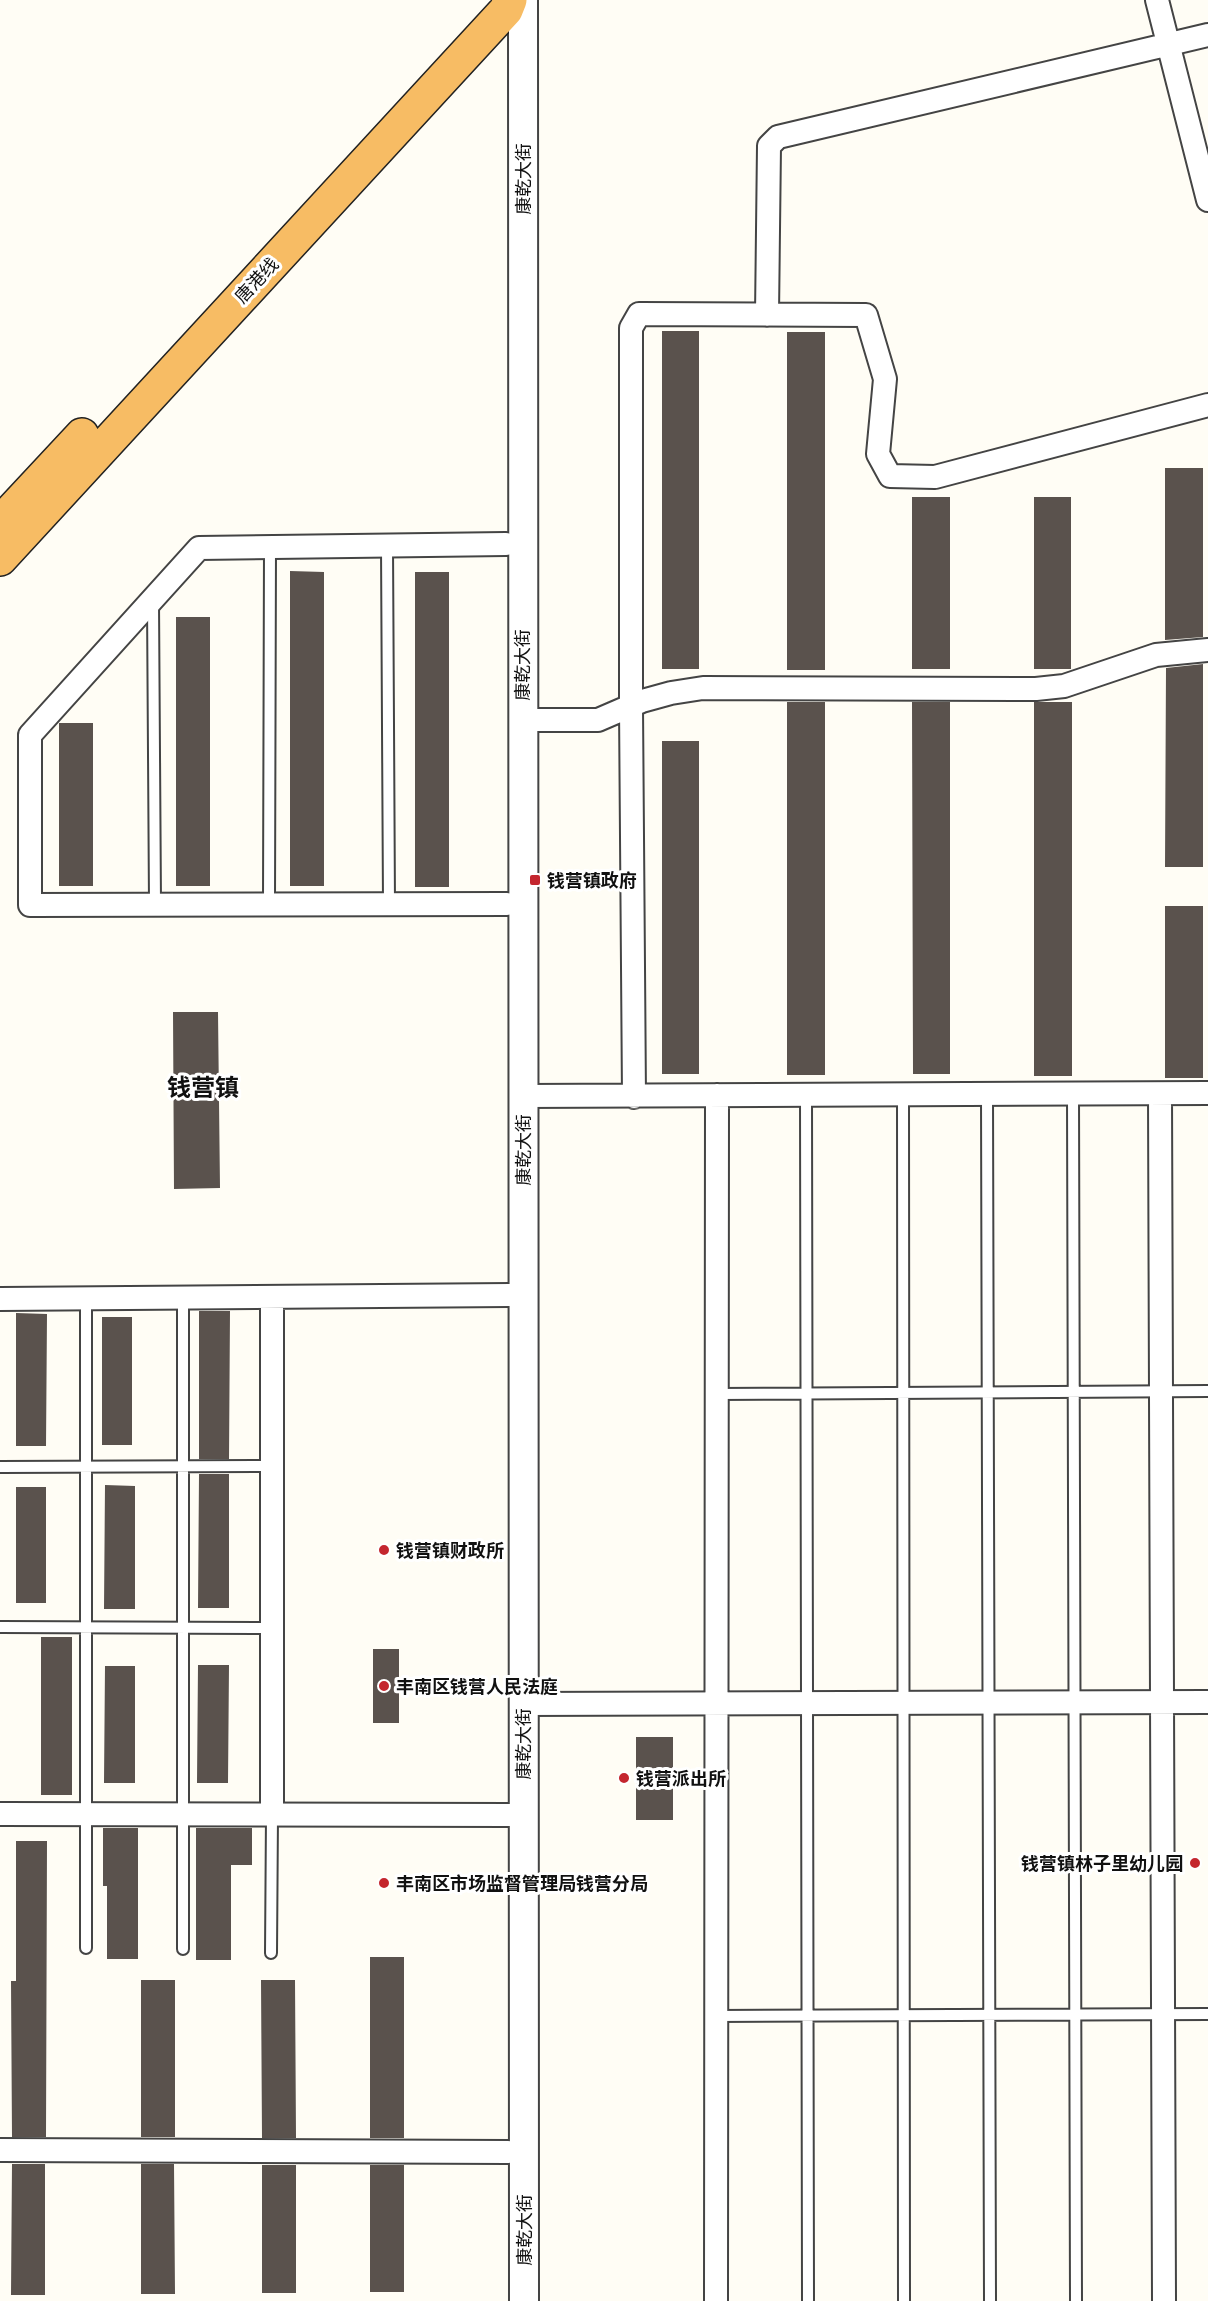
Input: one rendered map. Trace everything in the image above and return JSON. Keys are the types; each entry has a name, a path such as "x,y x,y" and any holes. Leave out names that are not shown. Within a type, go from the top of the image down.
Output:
{"highway":[{"name":"唐港线","path":"3,542 507,2"}],"street":[{"path":"1157,0 1208,200"},
{"name":"康乾大街","path":"507,2 507,904 523,1704 516,1815 508,2152 508,2301"},
{"name":"康乾大街","path":"507,2 522,720 523,1096 515,1295 516,1815 524,2301"},
{"path":"767,315 769,146 778,136 1208,35"},
{"path":"634,1097 631,328 639,314 866,315 885,379 878,454 890,476 935,477 1208,405"},
{"path":"506,544 199,548 30,735 30,905 507,904"},
{"path":"522,720 598,720 671,693 703,688 1045,688 1064,686 1156,655 1208,650"},
{"path":"1160,1094 1164,2301"},
{"path":"523,1096 1208,1094"},
{"path":"716,2301 717,1095"},
{"path":"0,1299 515,1295"},
{"path":"272,1297 272,1815"},
{"path":"523,1704 1208,1702"},
{"path":"0,1814 516,1815"},
{"path":"0,2150 508,2152"}],"lane":[{"path":"387,546 389,904"},
{"path":"269,904 270,547"},
{"path":"153,599 154,904"},
{"path":"987,1094 990,2301"},
{"path":"1073,1094 1076,2301"},
{"path":"806,1095 808,2301"},
{"path":"903,1095 904,2301"},
{"path":"86,1298 86,1948"},
{"path":"183,1298 183,1949"},
{"path":"717,1394 1208,1392"},
{"path":"0,1467 272,1466"},
{"path":"0,1627 272,1628"},
{"path":"271,1953 272,1815"},
{"path":"716,2016 1208,2014"}],"building":[{"path":"662,331 699,331 699,669 662,669"},
{"path":"787,332 825,332 825,670 787,670"},
{"path":"1165,468 1203,468 1203,637 1165,640"},
{"path":"912,497 950,497 950,669 912,669"},
{"path":"1034,497 1071,497 1071,669 1034,669"},
{"path":"290,571 324,572 324,886 290,886"},
{"path":"415,572 449,572 449,887 415,887"},
{"path":"176,617 210,617 210,886 176,886"},
{"path":"1203,664 1203,867 1165,867 1166,668"},
{"path":"787,702 825,702 825,1075 787,1075"},
{"path":"912,702 950,702 950,1074 913,1074"},
{"path":"1034,702 1072,702 1072,1076 1034,1076"},
{"path":"59,723 93,723 93,886 59,886"},
{"path":"662,741 699,741 699,1074 662,1074"},
{"path":"1165,906 1203,906 1203,1078 1165,1078"},
{"path":"173,1012 218,1012 220,1188 174,1189"},
{"path":"199,1311 230,1311 229,1459 199,1459"},
{"path":"16,1313 47,1314 46,1446 16,1446"},
{"path":"102,1317 132,1317 132,1445 102,1445"},
{"path":"199,1474 229,1474 229,1608 198,1608"},
{"path":"105,1485 135,1486 135,1609 104,1609"},
{"path":"16,1487 46,1487 46,1603 16,1603"},
{"path":"41,1637 72,1637 72,1795 41,1795"},
{"path":"373,1649 399,1649 399,1723 373,1723"},
{"path":"198,1665 229,1665 228,1783 197,1783"},
{"path":"105,1666 135,1666 135,1783 104,1783"},
{"name":"钱营派出所","path":"636,1737 673,1737 673,1820 636,1820"},
{"path":"103,1828 138,1828 138,1959 107,1959 107,1886 103,1886"},
{"path":"196,1828 252,1828 252,1865 231,1865 231,1960 196,1960"},
{"path":"16,1841 47,1841 46,2137 12,2137 11,1981 16,1981"},
{"path":"370,1957 404,1957 404,2138 370,2138"},
{"path":"141,1980 175,1980 175,2137 141,2137"},
{"path":"261,1980 295,1980 296,2138 262,2138"},
{"path":"12,2164 45,2164 45,2295 11,2295"},
{"path":"141,2164 174,2164 175,2294 141,2294"},
{"path":"262,2165 296,2165 296,2293 262,2293"},
{"path":"370,2165 404,2165 404,2292 370,2292"}],"place":[{"name":"钱营镇政府","path":"535,880"},
{"name":"钱营镇财政所","path":"384,1550"},
{"name":"丰南区钱营人民法庭","path":"384,1686"},
{"name":"钱营派出所","path":"624,1778"},
{"name":"钱营镇林子里幼儿园","path":"1195,1863"},
{"name":"丰南区市场监督管理局钱营分局","path":"384,1883"}],"district":[{"name":"钱营镇","path":"203,1086"}]}
